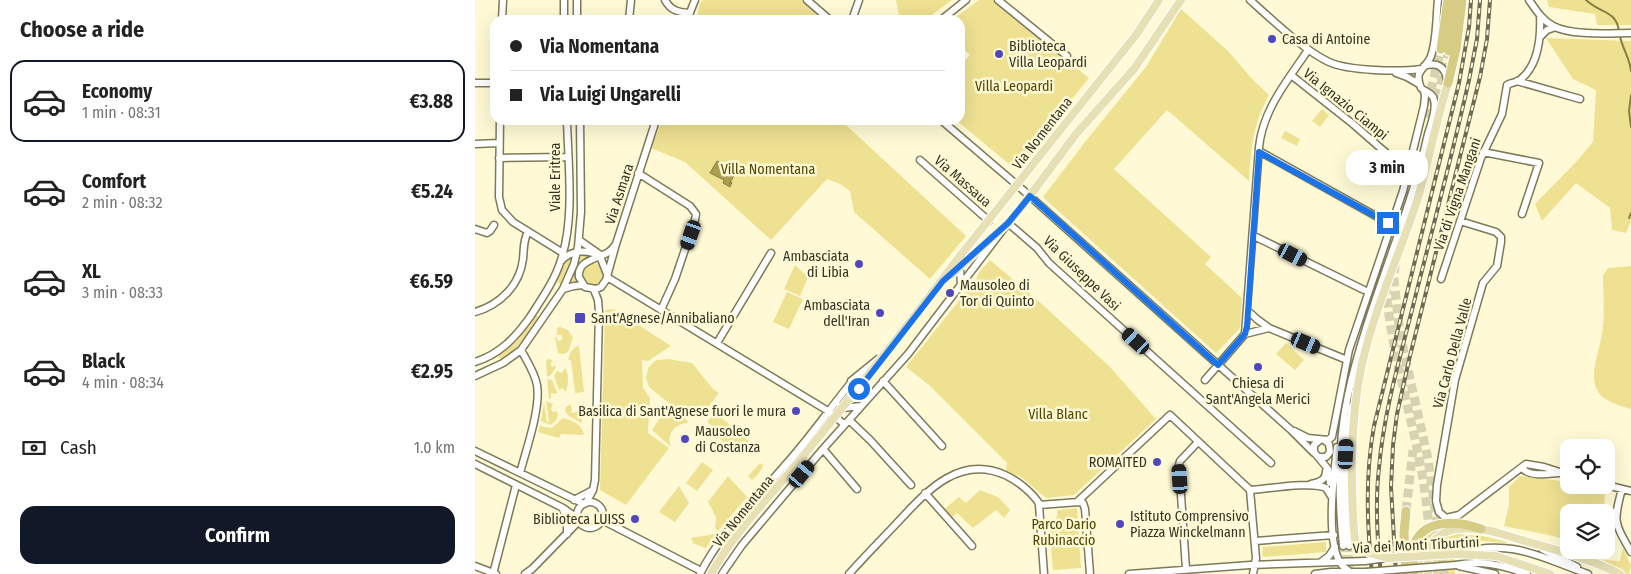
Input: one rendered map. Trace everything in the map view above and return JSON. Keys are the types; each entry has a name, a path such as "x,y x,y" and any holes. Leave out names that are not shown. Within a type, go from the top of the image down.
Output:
{"highway":[{"path":"1446,0 1445,50 1455,0"},
{"path":"1448,83 1456,49 1462,0"},
{"path":"1406,511 1403,533 1406,574"},
{"path":"1414,574 1415,544 1419,536 1427,529 1435,525 1449,524 1481,529"}],"main road":[{"name":"Via Nomentana","path":"711,574 735,538 891,348 956,262 1135,35 1159,0"},
{"name":"Via Nomentana","path":"943,281 1008,223 1076,134 1137,65 1181,0"},
{"path":"1387,558 1349,545 1354,434 1362,366 1375,320 1418,198 1448,83"},
{"path":"1428,574 1427,553 1439,536 1452,530 1481,529 1544,546 1619,574"},
{"name":"Via dei Monti Tiburtini","path":"1387,558 1455,554 1496,556 1550,574"}],"street":[{"path":"503,0 503,15"},
{"path":"564,0 564,15"},
{"path":"577,0 577,15"},
{"path":"630,15 631,0"},
{"path":"665,0 674,11 690,13 695,0"},
{"path":"807,0 824,15"},
{"path":"853,15 859,0"},
{"path":"947,15 966,0"},
{"path":"998,0 1067,56"},
{"path":"1250,0 1308,50 1321,58 1335,64 1390,71 1407,77 1419,84 1425,96 1408,172 1347,360 1332,435 1330,439 1322,440 1306,438 1291,430"},
{"path":"1419,84 1419,74 1432,52 1438,0"},
{"path":"1529,0 1540,15 1556,27 1570,31 1631,33"},
{"name":"Via di Vigna Mangani","path":"1441,279 1483,152 1503,114 1507,85 1521,79 1533,64 1540,37 1540,15"},
{"path":"1540,37 1547,30 1556,27"},
{"path":"1205,380 1245,334 1260,138 1265,120 1278,95 1308,50"},
{"path":"1390,71 1434,64 1443,68 1448,83"},
{"name":"Via Ignazio Ciampi","path":"1291,75 1353,124 1408,172"},
{"path":"1517,81 1580,99"},
{"path":"475,83 490,83"},
{"path":"1331,495 1339,437 1349,389 1364,334 1408,206 1425,148 1435,102 1432,95 1424,91"},
{"path":"500,125 499,197 501,207 511,220 563,254"},
{"name":"Viale Eritrea","path":"475,362 494,354 511,341 534,311 560,262 563,254 569,211 567,125"},
{"name":"Viale Eritrea","path":"475,376 501,364 521,350 563,289 578,251 580,232 582,198 580,125"},
{"name":"Via Asmara","path":"607,276 653,125"},
{"path":"947,125 1030,196 1291,430 1326,466 1329,473 1335,547 1340,562 1338,573"},
{"path":"475,144 499,143"},
{"path":"1259,152 1392,225"},
{"path":"1483,152 1539,163 1523,214"},
{"path":"499,158 568,157"},
{"name":"Via Massaua","path":"920,160 989,221"},
{"path":"638,174 691,206 697,215 675,279 661,310"},
{"name":"Via Carlo Della Valle","path":"1460,221 1496,232 1501,237 1501,242 1497,266 1483,284 1450,402 1436,496 1439,512 1444,517 1449,518 1459,515 1522,468 1523,471 1528,473 1560,472"},
{"name":"Via Nomentana","path":"722,574 742,545 823,449 908,354 1008,223"},
{"name":"Via Giuseppe Vasi","path":"1008,223 1037,248 1049,263 1271,464"},
{"path":"475,229 482,233 488,233 494,225"},
{"path":"475,312 492,305 511,289 521,269 525,238 528,232"},
{"path":"1254,236 1363,290"},
{"path":"579,240 600,255 607,270 607,276 601,287 594,290 587,289 583,285 579,277 580,268 585,262 594,260 600,255 607,253 616,244"},
{"path":"979,250 991,246"},
{"path":"560,262 578,251 588,251 600,255"},
{"path":"717,343 771,253"},
{"path":"594,260 603,264"},
{"path":"960,267 961,286"},
{"path":"607,276 847,422 870,440 911,485"},
{"path":"563,289 583,285"},
{"path":"525,574 567,534 577,520 579,508 585,503 593,490 595,480 599,312 598,300 594,290"},
{"path":"534,311 544,318"},
{"path":"1248,311 1269,328 1347,360"},
{"path":"1245,334 1269,328"},
{"name":"Via Nomentana","path":"701,573 708,558 726,534 820,424 835,401 836,395 891,348"},
{"path":"520,473 538,395 534,373 521,350"},
{"path":"883,381 942,446"},
{"path":"835,401 843,408 861,406"},
{"path":"1077,502 1170,415 1250,490 1256,565 1253,574"},
{"path":"1335,547 1341,550 1349,550 1354,547 1349,545 1339,494 1343,419"},
{"path":"1316,455 1314,444 1322,440"},
{"path":"1316,455 1326,456 1330,452 1329,444 1322,440"},
{"path":"1187,570 1179,465 1180,461 1198,442"},
{"path":"823,449 857,489"},
{"path":"475,451 574,500 585,503 592,502 600,506 603,512 602,520 591,529 583,527 563,508 475,464"},
{"path":"1303,486 1323,480 1326,476 1326,466"},
{"path":"849,574 925,494 943,480 955,474 968,470 999,473 1012,479 1040,505"},
{"path":"475,566 494,574 516,485"},
{"path":"1250,490 1303,486 1325,487 1331,495"},
{"path":"1615,487 1631,491"},
{"path":"1622,489 1615,512 1615,519 1631,552"},
{"path":"574,500 593,490"},
{"path":"925,494 972,546"},
{"path":"1040,505 1083,503 1091,574"},
{"path":"1040,505 1044,574"},
{"path":"563,508 567,518 567,534"},
{"path":"602,520 701,573"},
{"path":"1255,541 1334,535"},
{"path":"1526,541 1588,574"},
{"path":"1321,562 1329,556 1335,547"},
{"path":"1455,554 1482,548 1511,548 1588,574"},
{"name":"Via dei Monti Tiburtini","path":"1129,574 1387,558"},
{"path":"1340,562 1352,573"},
{"name":"Via dei Monti Tiburtini","path":"1315,574 1380,572 1473,562 1490,563 1527,574"},
{"path":"1456,565 1495,574"}],"green space":[{"path":"703,0 802,0 819,15 697,15 700,3"},
{"path":"896,0 952,0 932,15 899,15"},
{"name":"Villa Leopardi","path":"979,0 993,0 1089,78 1015,169 962,125 965,125 965,60 970,55 965,50 965,15 959,15"},
{"path":"1547,0 1631,0 1631,25 1597,25 1595,14 1549,7"},
{"path":"1181,9 1228,51 1269,95 1256,126 1249,181 1167,110 1114,169 1211,257 1205,264 1242,298 1240,328 1216,353 1043,197 1146,67"},
{"path":"1546,38 1631,41 1631,221 1626,233 1612,230 1610,208 1576,183 1542,221 1535,204 1593,142 1596,90 1573,79"},
{"path":"1322,109 1329,115 1320,127 1312,121"},
{"name":"Villa Nomentana","path":"660,125 846,125 966,236 930,279 854,212 850,191 840,184 827,179 771,240 685,162 651,148"},
{"path":"1285,131 1300,139 1297,146 1281,138"},
{"path":"580,254 592,256 577,268 577,282 568,284 567,283"},
{"path":"573,255 573,259 561,284 555,281 566,259"},
{"name":"Villa Blanc","path":"990,260 1043,305 1110,367 1156,419 1074,495 1046,498 1020,476 1010,474 1006,470 1007,463 929,385 906,367 971,288 979,273"},
{"path":"592,263 602,270 603,274 596,284 592,285 582,278 581,274 588,264"},
{"path":"795,265 808,277 800,296 784,289"},
{"path":"1631,266 1631,409 1620,406 1601,395 1596,388 1594,370 1603,327 1603,275 1608,268"},
{"path":"787,292 803,299 789,329 773,322"},
{"path":"614,309 671,346 648,361 642,360 643,388 650,398 648,433 669,448 626,505 600,490 605,310"},
{"path":"535,315 540,318 531,330 518,346 501,360 498,356 517,341"},
{"path":"560,327 568,330 573,338 568,352 563,354 558,353 555,337 557,337 558,341 562,340 562,335 557,335 557,328"},
{"path":"1286,343 1304,360 1295,370 1276,354"},
{"path":"579,346 584,392 575,393 571,360 568,360 570,353 575,347"},
{"path":"550,359 553,361 551,366 553,367 554,365 556,367 551,375 547,377 546,360"},
{"path":"668,359 692,363 713,389 719,393 701,416 685,416 649,387 646,378 648,368 656,360"},
{"path":"565,368 568,380 565,392 563,388 559,390 554,376 557,371 562,373"},
{"path":"547,379 552,380 557,392 556,394 551,393 551,398 549,399"},
{"path":"546,401 553,404 551,409 553,412 556,411 558,413 557,419 551,425 541,421 544,402 547,422 549,422"},
{"path":"571,404 572,413 577,412 577,409 581,410 581,423 569,416 565,411 566,407"},
{"path":"668,406 688,421 678,425 670,434 671,447 652,430"},
{"path":"721,406 728,412 720,423 723,419 749,441 738,454 712,432 715,428 707,422"},
{"path":"563,418 582,428 584,435 561,434 559,438 538,432 540,426 552,428"},
{"path":"702,462 713,470 697,491 686,483"},
{"path":"760,463 763,465 761,470 752,480 748,476"},
{"path":"728,476 747,497 718,531 715,528 716,517 708,502"},
{"path":"1520,476 1560,481 1560,494 1605,494 1604,504 1560,504 1560,538 1504,526 1509,505 1509,487"},
{"path":"679,486 689,503 675,522 659,512"},
{"path":"980,490 998,497 1010,510 1004,518 996,510 973,528 957,513 950,519 942,511 959,497 966,503"},
{"name":"Parco Dario Rubinaccio","path":"1077,508 1081,568 1053,570 1049,523 1056,518 1057,510"},
{"path":"1436,529 1443,529 1428,543 1424,560 1425,574 1418,574 1417,553 1420,542"},
{"path":"716,534 706,548 692,543 693,541 690,538"},
{"path":"1458,534 1483,536 1507,542 1453,543 1455,574 1431,574 1431,559 1435,547 1444,538"},
{"path":"1326,542 1326,552 1264,557 1262,555 1263,547"},
{"path":"1623,548 1631,566 1629,574 1623,574 1625,572 1603,560 1620,561"}],"shaded area":[{"path":"717,161 723,164 722,169 734,176 729,184 732,182 730,187 723,183 724,180 710,173"}],"waterway":[{"path":"1586,0 1615,19 1619,31"},
{"path":"1620,36 1631,71"},
{"path":"1631,95 1629,111 1631,127"},
{"path":"1629,218 1631,213"}],"tunnel":[{"path":"1424,117 1441,49"},
{"path":"1434,111 1449,51"},
{"path":"1390,250 1406,190"},
{"path":"1395,264 1394,280 1400,334 1428,459 1444,574"},
{"path":"1386,285 1392,334 1423,479 1434,574"},
{"path":"1406,511 1413,450"},
{"path":"1343,546 1344,565"},
{"path":"1349,546 1351,574"}],"railway":[{"path":"1372,574 1368,500 1369,463 1374,426 1459,83 1469,27 1471,0"},
{"path":"1381,574 1377,508 1381,446 1394,380 1469,80 1477,39 1480,0"},
{"path":"1396,574 1391,487 1397,414 1480,77 1487,39 1490,0"}],"place":[{"name":"Casa di Antoine","path":"1272,39"},
{"name":"Biblioteca Villa Leopardi","path":"999,54"},
{"name":"Ambasciata di Libia","path":"859,264"},
{"name":"Mausoleo di Tor di Quinto","path":"950,293"},
{"name":"Ambasciata dell'Iran","path":"880,313"},
{"name":"Sant'Agnese/Annibaliano","path":"580,318"},
{"name":"Chiesa di Sant'Angela Merici","path":"1258,367"},
{"name":"Basilica di Sant'Agnese fuori le mura","path":"796,411"},
{"name":"Mausoleo di Costanza","path":"685,439"},
{"name":"ROMAITED","path":"1157,462"},
{"name":"Biblioteca LUISS","path":"635,519"},
{"name":"Istituto Comprensivo Piazza Winckelmann","path":"1120,524"}],"route":[{"path":"859,389 943,281 1008,223 1030,196 1218,365 1245,334 1247,326 1259,152 1388,223"}]}
